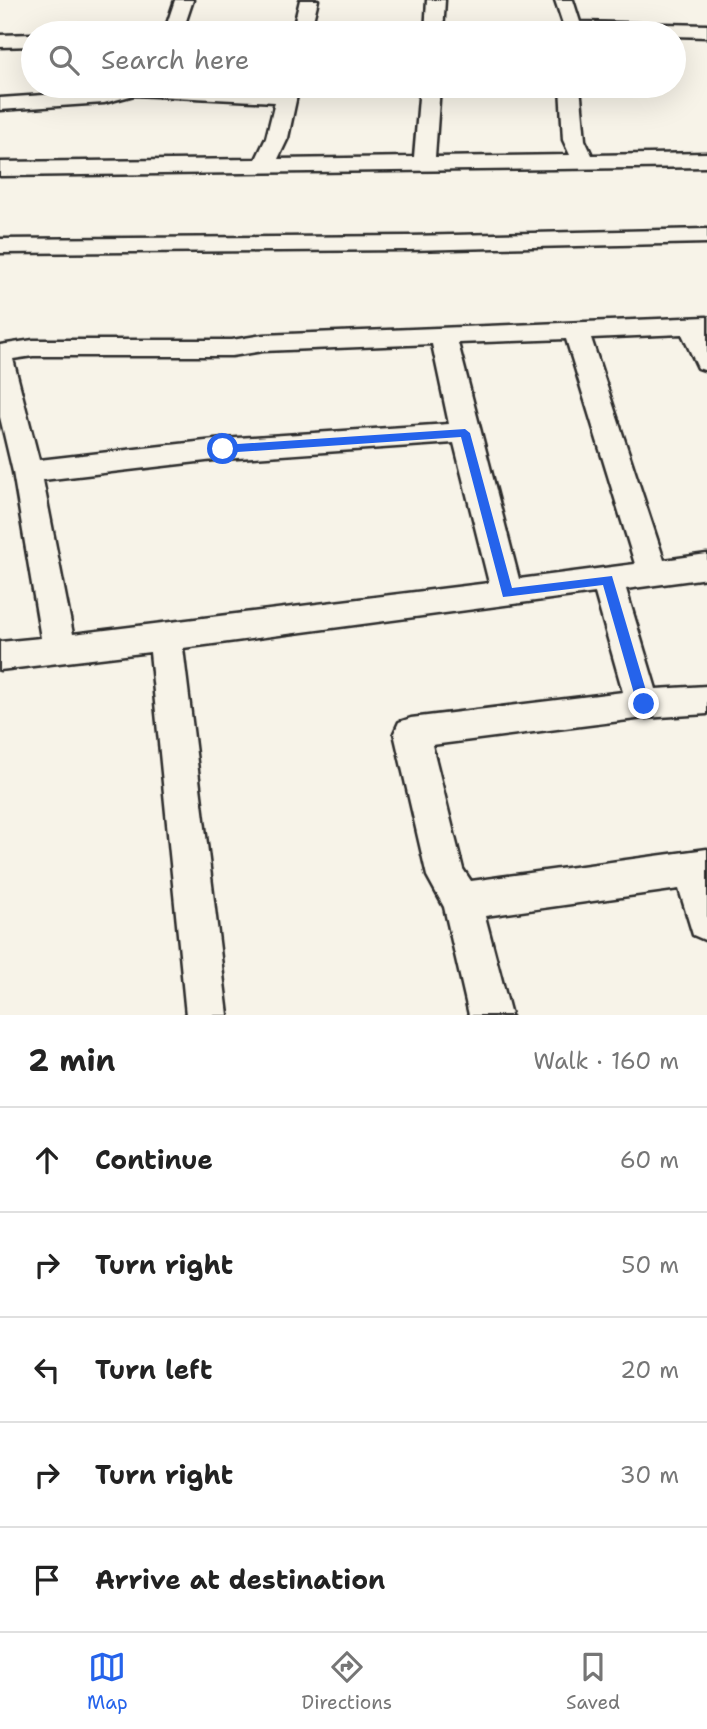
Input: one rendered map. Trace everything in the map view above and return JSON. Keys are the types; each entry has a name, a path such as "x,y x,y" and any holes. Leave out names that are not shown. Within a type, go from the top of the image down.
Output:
{"street":[{"path":"177,21 184,0"},
{"path":"304,21 309,0"},
{"path":"435,21 436,0"},
{"path":"564,0 570,21"},
{"path":"686,31 707,31"},
{"path":"0,41 21,40"},
{"path":"0,104 89,98"},
{"path":"264,165 277,138 286,98"},
{"path":"424,163 429,98"},
{"path":"571,98 574,140 584,162"},
{"path":"0,169 707,160"},
{"path":"0,246 409,243 707,236"},
{"path":"0,354 33,348 232,348 263,343 699,326 707,362"},
{"path":"576,331 653,573"},
{"path":"443,336 507,593"},
{"path":"0,360 27,472 59,649"},
{"path":"27,472 223,449 465,433"},
{"path":"0,656 707,566"},
{"path":"607,579 644,704"},
{"path":"165,637 207,1015"},
{"path":"490,1015 462,901 446,876 411,733 644,704 707,700"},
{"path":"462,901 700,868 707,922"}],"route":[{"path":"223,449 465,433 507,593 607,579 644,704"}]}
